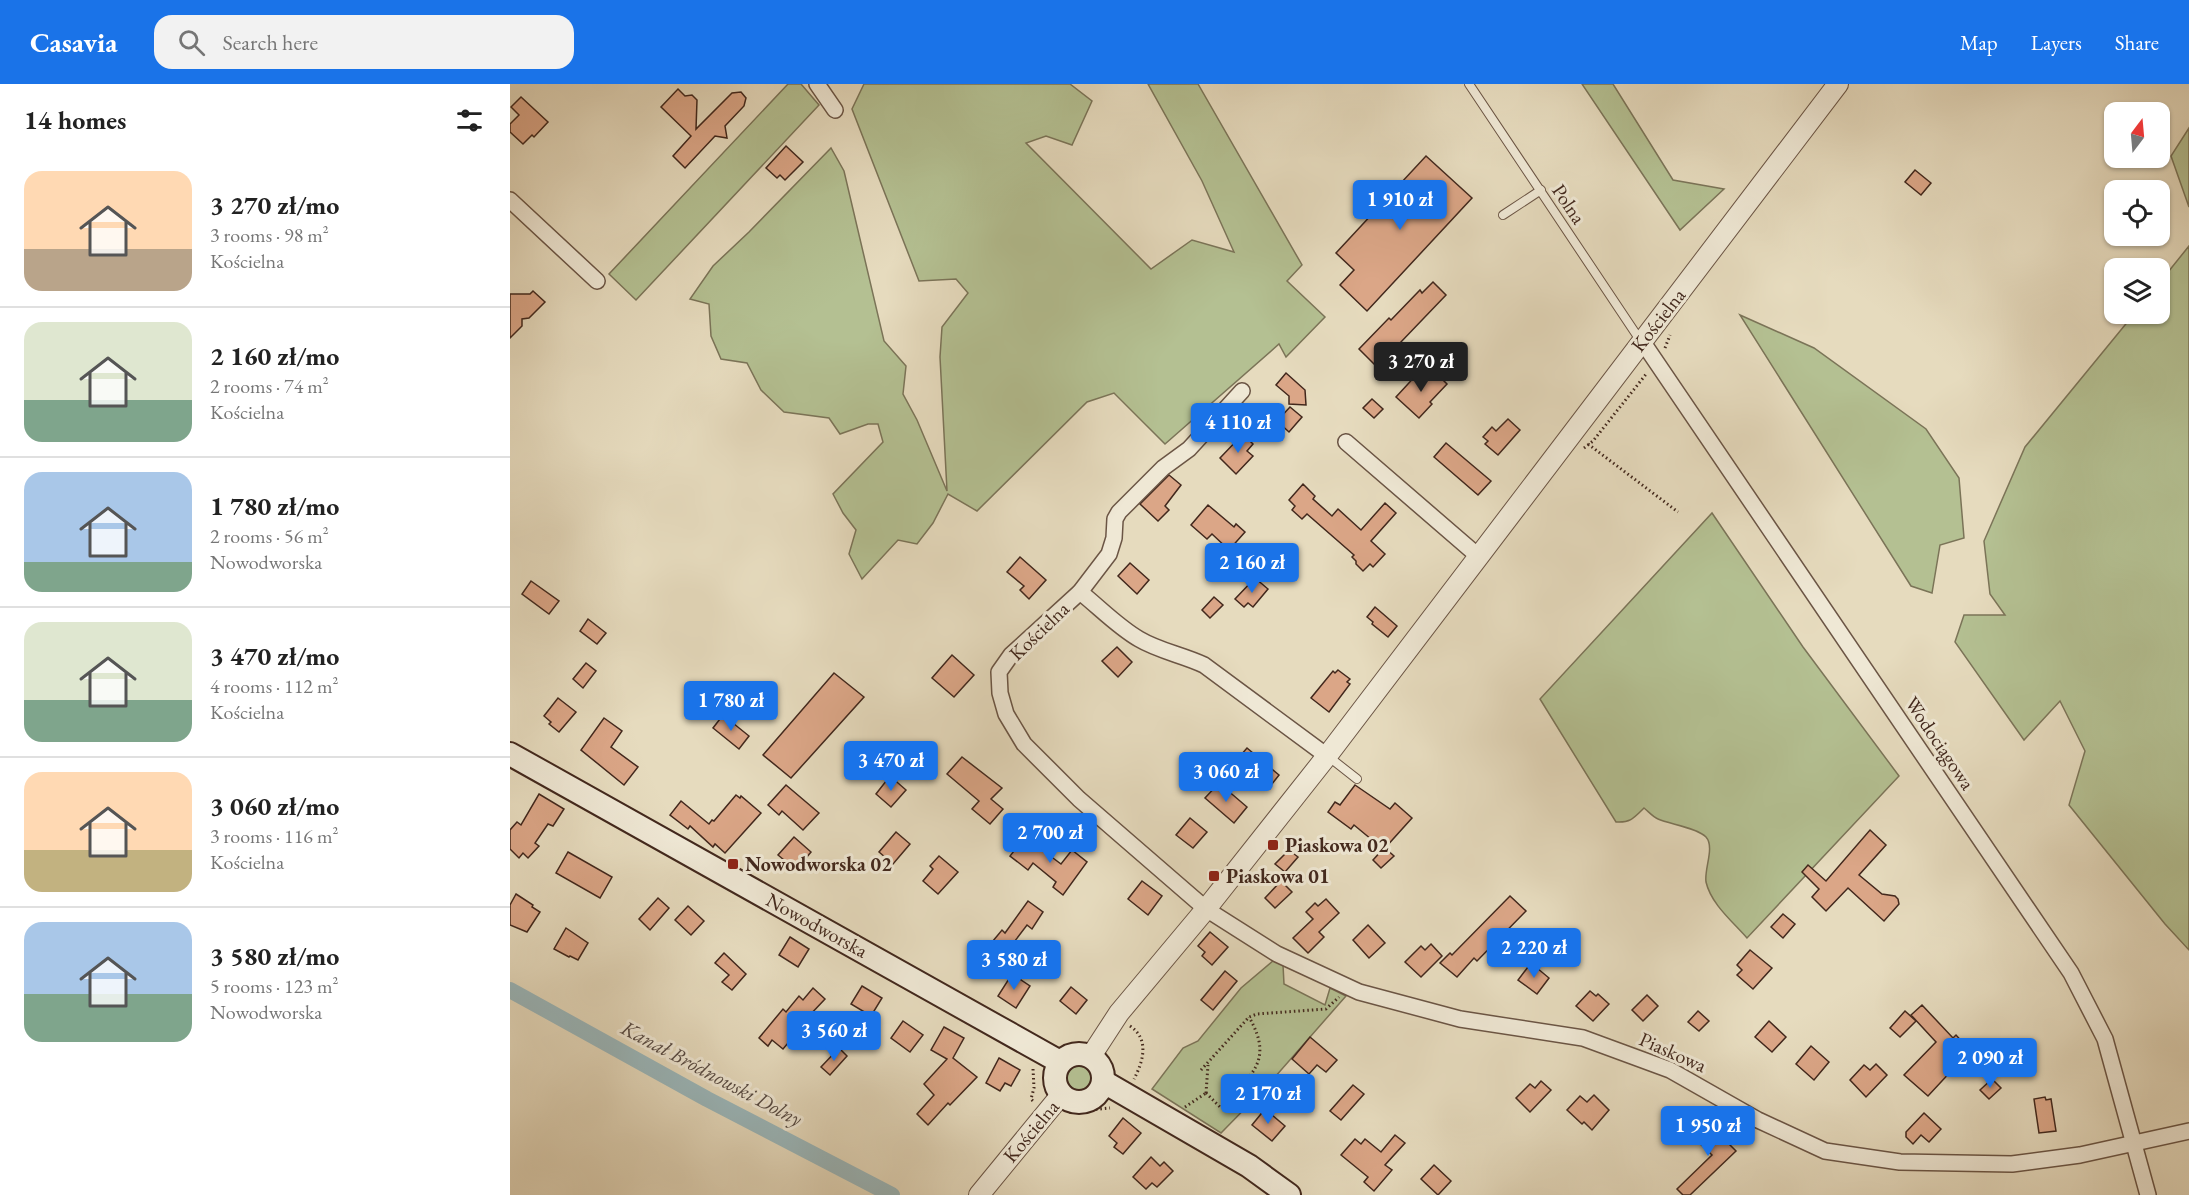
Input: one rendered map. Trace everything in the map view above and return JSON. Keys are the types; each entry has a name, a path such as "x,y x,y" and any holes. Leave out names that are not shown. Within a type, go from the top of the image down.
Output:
{"main road":[{"name":"Nowodworska","path":"510,754 1060,1062"},
{"path":"1074,1054 1091,1056 1101,1066 1104,1082 1100,1091 1094,1098 1083,1102 1070,1100 1061,1095 1055,1079 1056,1068 1060,1062 1074,1054"},
{"path":"1104,1082 1249,1166 1289,1195"}],"street":[{"path":"817,84 835,110"},
{"name":"Kościelna","path":"1091,1056 1119,1013 1206,909 1327,756 1838,84"},
{"path":"510,200 597,281"},
{"name":"Wodociągowa","path":"1642,341 2071,973 2104,1039 2148,1195"},
{"name":"Kościelna","path":"1206,909 1079,799 1024,744 1006,714 1000,693 999,672 1011,655 1080,592 1109,554 1114,538 1115,519 1119,512 1163,468 1189,449 1242,391"},
{"path":"1346,442 1478,556"},
{"name":"Kościelna","path":"1080,592 1136,638 1157,648 1184,655 1204,665 1327,756"},
{"name":"Piaskowa","path":"1206,909 1277,954 1359,992 1460,1019 1583,1038 1670,1070 1758,1120 1825,1151 1900,1162 2012,1164 2068,1157 2189,1131"},
{"name":"Kościelna","path":"979,1195 1061,1095"}],"lane":[{"name":"Polna","path":"1470,84 1642,341"},
{"path":"1503,215 1541,190"},
{"path":"1327,756 1358,779"}],"path":[{"path":"1572,433 1678,512"},
{"path":"1201,1070 1249,1017 1257,1014 1326,1009 1347,986"},
{"path":"1206,1094 1220,1107 1255,1071 1260,1059 1259,1047 1249,1017"},
{"path":"1206,1094 1208,1064"},
{"path":"1183,1109 1206,1094"}],"green space":[{"path":"788,84 801,84 819,105 636,300 609,274"},
{"path":"864,84 1070,84 1092,101 1072,145 1046,136 1026,143 1151,269 1192,240 1234,252 1202,181 1148,84 1198,84 1302,265 1287,281 1325,317 1286,357 1279,344 1165,444 1114,393 1087,402 977,511 948,494 933,523 917,544 898,540 862,579 849,554 856,530 843,513 833,494 883,442 878,424 868,424 840,434 829,418 784,412 761,390 747,363 721,359 711,336 709,304 690,299 713,266 831,148 844,171 884,341 906,366 903,394 917,420 947,491 940,357 942,327 968,293 956,279 919,281 852,109"},
{"path":"1582,84 1613,84 1673,180 1724,189 1680,230"},
{"path":"2189,128 2189,207 2171,156"},
{"path":"2189,246 2189,950 2165,924 2069,805 2085,751 2060,701 2024,740 1955,642 1964,615 2005,615 1990,594 1984,541 2025,447 2126,324 2170,324 2170,270"},
{"path":"1740,315 1814,348 1926,429 1959,478 1964,538 1940,545 1932,593 1911,586"},
{"path":"1712,513 1803,647 1899,776 1747,938 1723,912 1709,890 1706,877 1710,846 1706,837 1697,831 1658,819 1644,808 1632,819 1616,822 1540,699"},
{"path":"1274,960 1283,965 1284,984 1325,1005 1330,988 1346,996 1267,1086 1221,1133 1152,1089 1183,1048 1198,1041 1241,988"},
{"path":"1079,1066 1087,1070 1091,1078 1087,1086 1079,1090 1071,1086 1067,1078 1071,1070"}],"building":[{"path":"678,89 685,96 692,95 697,100 696,129 732,93 741,92 746,98 744,106 725,126 727,138 715,136 685,168 673,156 691,136 661,107"},
{"path":"521,97 548,122 534,137 532,135 523,144 510,132 510,124 519,115 511,107"},
{"path":"786,146 803,162 785,180 780,175 777,178 766,168"},
{"path":"1426,156 1472,198 1367,311 1340,285 1354,270 1336,253"},
{"path":"1915,170 1931,183 1921,195 1905,182"},
{"path":"1433,282 1446,295 1377,367 1359,349 1389,318 1391,320 1420,290 1422,293"},
{"path":"533,291 545,302 529,318 522,319 522,326 510,338 510,294 530,294"},
{"path":"1433,370 1447,384 1419,418 1396,397 1419,372 1425,378"},
{"path":"1286,373 1305,390 1306,405 1289,404 1289,396 1276,385"},
{"path":"1372,399 1383,409 1374,418 1363,408"},
{"path":"1290,407 1302,417 1289,432 1277,421"},
{"path":"1508,419 1520,430 1498,455 1485,444 1488,441 1483,437 1492,427 1496,431"},
{"path":"1243,434 1253,444 1247,451 1253,456 1236,474 1220,458"},
{"path":"1446,443 1491,481 1478,495 1434,457"},
{"path":"1169,475 1181,485 1165,506 1169,510 1158,521 1140,504"},
{"path":"1303,484 1315,496 1313,499 1332,516 1338,509 1361,530 1385,503 1396,513 1371,541 1385,554 1373,567 1370,564 1363,571 1352,557 1354,555 1307,514 1302,519 1292,510 1295,506 1289,500"},
{"path":"1208,505 1234,527 1236,524 1245,532 1229,550 1212,534 1207,539 1191,525"},
{"path":"1241,548 1252,559 1240,572 1228,561"},
{"path":"1020,557 1046,580 1029,599 1020,590 1024,586 1007,572"},
{"path":"1130,563 1149,580 1137,594 1118,576"},
{"path":"1255,578 1268,589 1253,607 1248,603 1244,607 1235,599"},
{"path":"531,581 559,601 549,614 522,594"},
{"path":"1214,597 1223,605 1210,618 1202,610"},
{"path":"1375,607 1397,626 1388,637 1367,617"},
{"path":"588,619 606,633 597,644 580,631"},
{"path":"1117,647 1132,662 1118,677 1102,661"},
{"path":"952,655 974,675 954,697 932,678"},
{"path":"586,663 596,671 583,688 573,679"},
{"path":"1338,670 1350,679 1347,682 1350,684 1329,712 1311,698 1333,671 1335,673"},
{"path":"834,673 864,697 791,778 763,755"},
{"path":"558,698 576,712 559,732 549,724 551,722 544,716"},
{"path":"723,715 749,736 739,749 713,728"},
{"path":"604,718 622,731 611,747 638,767 624,785 581,750"},
{"path":"1247,748 1279,775 1272,784 1263,776 1258,781 1235,762"},
{"path":"962,757 1002,788 991,799 1003,809 990,824 972,809 979,801 947,774"},
{"path":"890,776 906,790 891,807 876,794"},
{"path":"1219,783 1247,807 1234,823 1205,798"},
{"path":"786,785 819,813 803,830 782,811 779,815 768,805"},
{"path":"1355,785 1390,809 1395,803 1412,818 1385,848 1394,856 1381,868 1373,860 1383,849 1354,825 1351,829 1328,812 1335,802 1340,805"},
{"path":"539,794 564,809 553,826 548,824 535,843 539,846 528,858 523,853 519,858 510,849 510,830 517,822 521,825"},
{"path":"736,795 740,798 741,796 761,813 725,853 715,844 713,847 690,826 688,829 670,815 681,801 709,824"},
{"path":"1190,818 1207,832 1193,848 1176,835"},
{"path":"1870,830 1886,845 1859,875 1882,894 1895,896 1899,904 1884,921 1848,888 1826,911 1812,897 1819,889 1802,872 1808,865 1826,881"},
{"path":"896,832 910,844 893,864 879,852"},
{"path":"794,837 811,852 796,870 778,855"},
{"path":"1025,837 1061,864 1072,850 1087,862 1063,895 1053,887 1056,882 1033,863 1028,870 1010,856"},
{"path":"1289,850 1298,857 1285,872 1275,864"},
{"path":"568,852 612,877 600,898 556,873"},
{"path":"939,856 958,872 938,894 923,881 933,869 930,866"},
{"path":"1142,881 1162,896 1148,915 1128,899"},
{"path":"1281,881 1292,892 1275,908 1265,898"},
{"path":"516,894 540,912 527,932 510,925 510,905"},
{"path":"1510,896 1526,911 1477,961 1474,958 1457,977 1440,963 1450,953 1452,955"},
{"path":"658,898 669,908 650,930 639,919"},
{"path":"1326,899 1339,913 1319,932 1324,937 1308,953 1293,938 1313,919 1306,912 1315,903 1318,906"},
{"path":"1028,901 1043,912 1032,929 1027,925 1002,958 988,947 1002,930 1005,933"},
{"path":"688,906 704,921 691,935 675,920"},
{"path":"1783,914 1795,924 1783,938 1771,927"},
{"path":"1368,925 1385,943 1369,958 1353,940"},
{"path":"566,928 588,943 578,960 554,949"},
{"path":"1210,932 1228,947 1212,965 1202,956 1205,952 1198,946"},
{"path":"790,937 809,949 798,967 779,955"},
{"path":"1431,944 1442,956 1421,977 1405,962 1421,946 1425,950"},
{"path":"1750,950 1772,968 1753,989 1737,975 1742,970 1737,965"},
{"path":"724,953 746,974 732,990 722,982 729,975 715,963"},
{"path":"1531,963 1549,978 1537,994 1518,980"},
{"path":"1225,971 1237,981 1213,1010 1201,1000"},
{"path":"1012,974 1030,986 1016,1008 998,996"},
{"path":"862,986 882,998 871,1016 851,1004"},
{"path":"1071,987 1087,1000 1076,1014 1060,1001"},
{"path":"813,988 825,999 791,1035 793,1037 783,1049 772,1040 768,1046 759,1038 783,1009 786,1012 799,996 803,1000"},
{"path":"1590,991 1596,996 1598,994 1609,1004 1593,1021 1576,1006"},
{"path":"1647,995 1658,1006 1643,1021 1632,1010"},
{"path":"1922,1005 1953,1038 1956,1035 1965,1045 1947,1061 1954,1068 1928,1096 1904,1075 1936,1042 1911,1015"},
{"path":"1698,1011 1709,1021 1699,1031 1688,1022"},
{"path":"1905,1011 1916,1021 1900,1037 1890,1028"},
{"path":"903,1021 923,1035 910,1052 891,1038"},
{"path":"1769,1021 1786,1037 1772,1052 1755,1037"},
{"path":"944,1027 964,1038 953,1058 977,1077 928,1125 917,1114 934,1095 924,1084 947,1059 931,1050"},
{"path":"1310,1037 1337,1060 1326,1072 1317,1065 1309,1074 1292,1059"},
{"path":"1811,1046 1829,1062 1814,1080 1796,1064"},
{"path":"839,1048 847,1056 830,1075 821,1067"},
{"path":"999,1058 1020,1070 1011,1086 1005,1083 1000,1091 986,1083"},
{"path":"1876,1064 1887,1075 1866,1097 1850,1080 1864,1065 1870,1070"},
{"path":"1992,1079 2001,1088 1989,1099 1980,1090"},
{"path":"1541,1081 1551,1090 1530,1112 1516,1098 1530,1084 1535,1088"},
{"path":"1353,1085 1364,1094 1341,1120 1330,1111"},
{"path":"1594,1095 1609,1110 1592,1130 1567,1110 1580,1096 1587,1102"},
{"path":"2045,1097 2046,1100 2051,1099 2056,1131 2039,1133 2034,1099"},
{"path":"1265,1109 1285,1126 1272,1141 1252,1125"},
{"path":"1924,1113 1941,1129 1929,1142 1921,1135 1913,1144 1906,1137 1906,1132"},
{"path":"1123,1118 1141,1133 1123,1154 1114,1147 1117,1143 1109,1136"},
{"path":"1706,1121 1736,1151 1690,1195 1683,1195 1677,1189 1712,1155 1691,1135"},
{"path":"1395,1135 1405,1143 1385,1165 1392,1170 1374,1191 1364,1182 1368,1177 1341,1155 1355,1139 1361,1144 1365,1139 1381,1152"},
{"path":"1151,1157 1160,1166 1164,1162 1173,1171 1157,1187 1152,1183 1146,1189 1133,1177"},
{"path":"1434,1165 1451,1181 1438,1195 1421,1179"}],"waterway":[{"name":"Kanał Bródnowski Dolny","path":"510,990 707,1099 892,1195"}],"place":[{"name":"Piaskowa 02","path":"1273,845"},
{"name":"Nowodworska 02","path":"733,864"},
{"name":"Piaskowa 01","path":"1214,876"}]}
